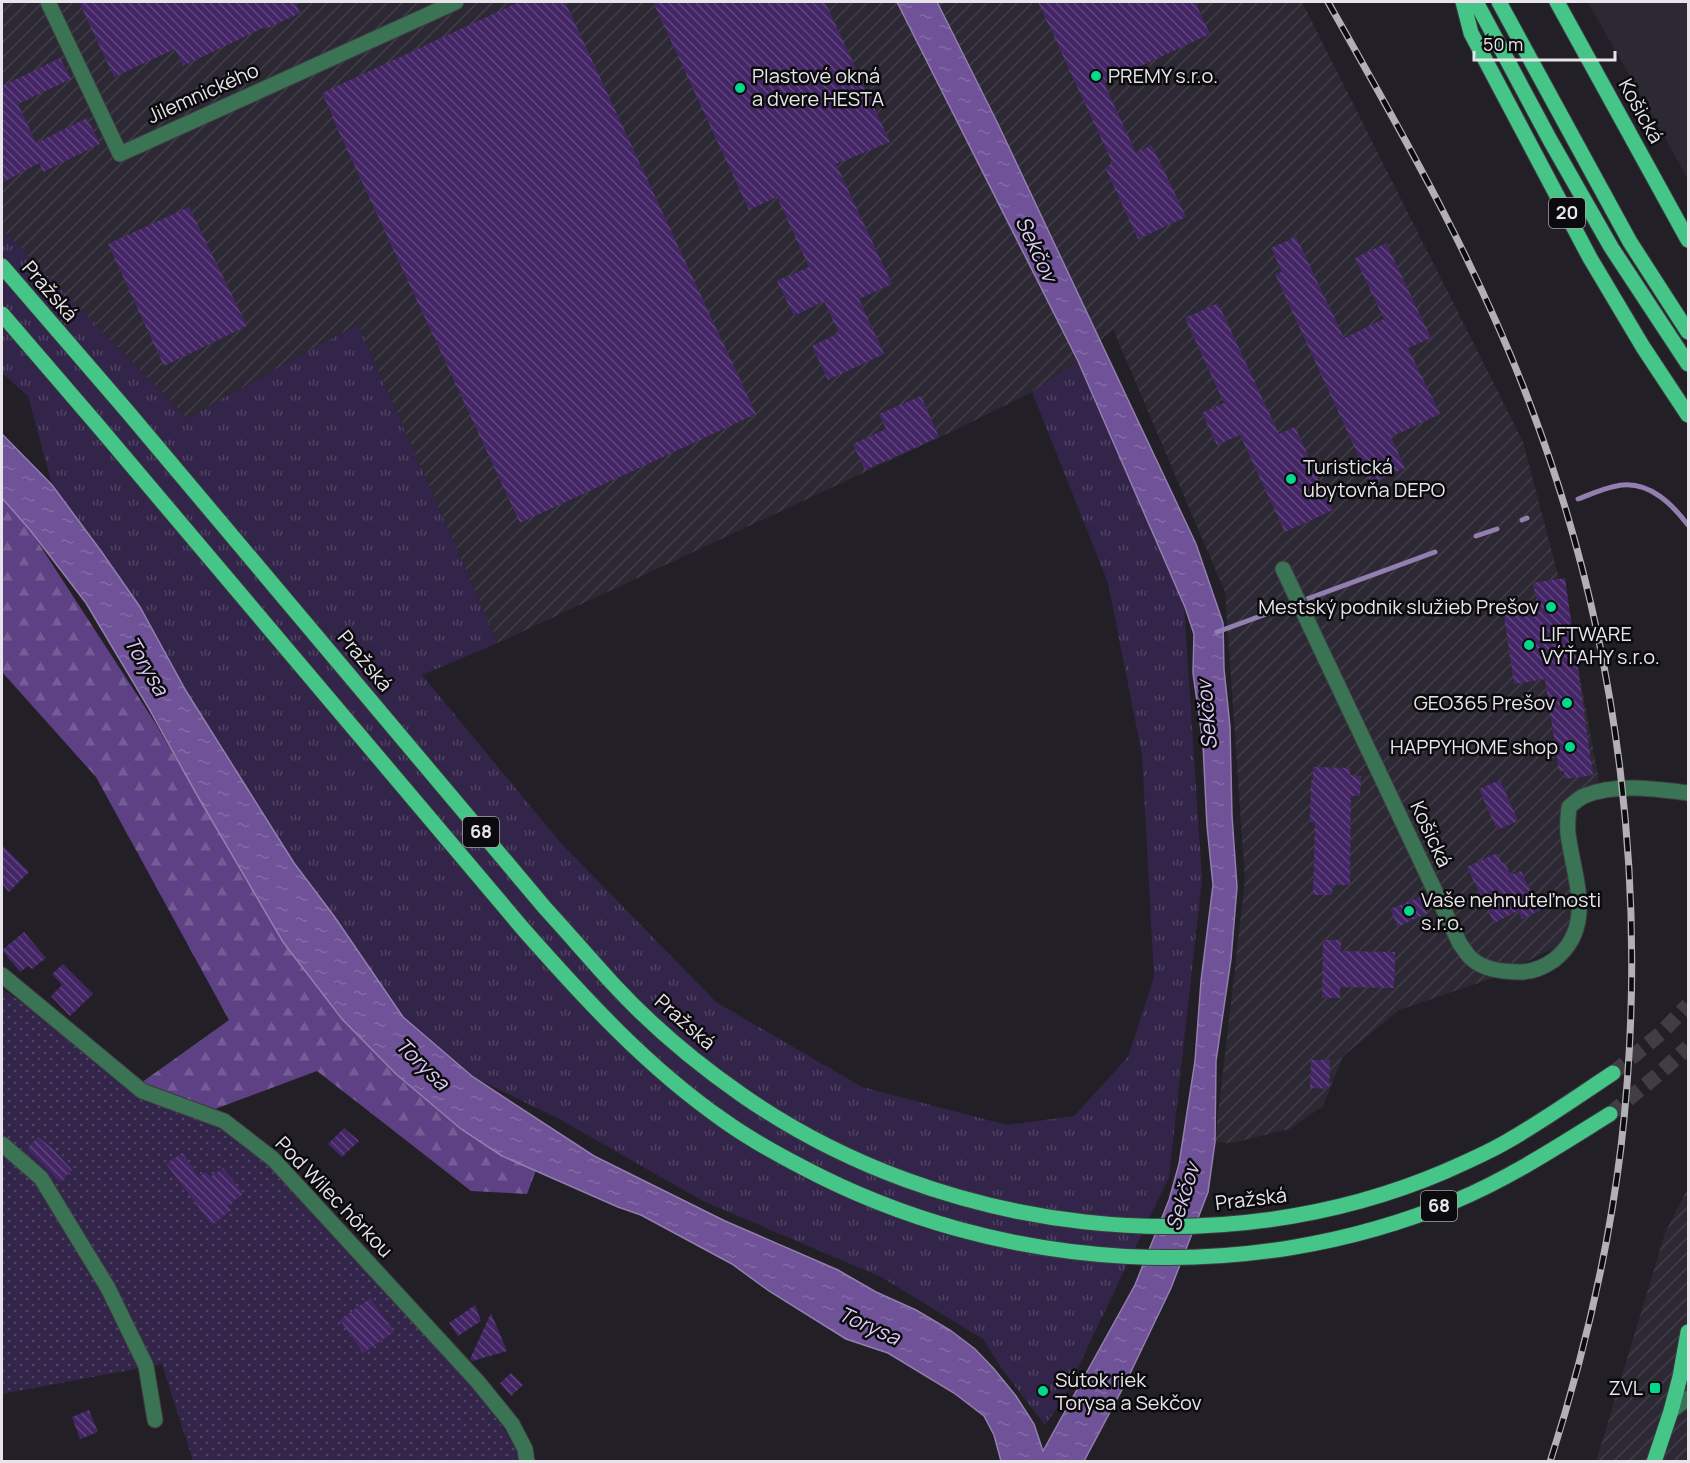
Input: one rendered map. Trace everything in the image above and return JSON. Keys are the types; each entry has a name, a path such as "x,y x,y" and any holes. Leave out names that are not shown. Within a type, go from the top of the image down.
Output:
{"main road":[{"name":"20","path":"1463,2 1472,33 1590,258 1642,347 1689,416"},
{"path":"1476,2 1611,248 1689,364"},
{"path":"1499,2 1630,242 1689,332"},
{"name":"Košická","path":"1557,2 1689,240"},
{"name":"Pražská","path":"2,266 127,411 545,908 615,986 694,1059 742,1095 786,1123 842,1153 899,1177 963,1199 1030,1214 1086,1222 1151,1226 1207,1226 1263,1220 1324,1209 1365,1199 1444,1171 1504,1143 1613,1073"},
{"name":"68","path":"2,314 579,992 625,1040 674,1083 723,1120 772,1151 825,1180 881,1204 953,1228 1020,1244 1076,1253 1140,1257 1199,1257 1251,1253 1320,1242 1381,1227 1455,1201 1521,1169 1610,1114"},
{"path":"1654,1461 1671,1411 1689,1332"}],"street":[{"name":"Jilemnického","path":"48,2 120,154 456,2"},
{"name":"Košická","path":"1283,569 1460,944 1472,959 1485,966 1511,972 1525,972 1539,969 1551,962 1564,952 1573,939 1577,928 1579,904 1568,832 1569,807 1582,796 1604,790 1623,789 1665,790 1689,794"},
{"name":"Pod Wilec hôrkou","path":"2,975 142,1091 224,1121 273,1159 478,1382 512,1424 525,1449 527,1461"},
{"path":"2,1144 41,1178 108,1288 146,1366 155,1420"},
{"path":"1671,1411 1689,1398"}],"shaded area":[{"path":"2,2 1302,2 1523,442 1569,617 1600,787 1569,798 1579,936 1493,978 1399,1010 1343,1056 1323,1106 1290,1129 1232,1143 1215,1142 1245,880 1225,592 1113,329 1078,361 1032,392 498,643 358,324 187,418 2,229"},
{"path":"1588,2 1688,2 1688,179"},
{"path":"1688,1188 1688,1461 1596,1462 1665,1233"}],"green space":[{"path":"2,229 187,418 358,324 498,643 422,675 560,842 716,1002 862,1087 1007,1125 1074,1116 1128,1057 1154,977 1142,755 1108,583 1032,392 1078,361 1184,604 1202,879 1169,1177 1062,1401 1045,1425 1002,1369 983,1339 881,1277 703,1201 561,1120 473,1077 403,1017 334,916 294,863 186,691 140,607 52,485 28,396 2,373"},
{"path":"2,497 30,530 154,721 283,942 342,1019 396,1074 461,1129 502,1156 536,1170 527,1194 471,1191 317,1071 215,1109 138,1085 229,1020 96,777 2,672"},
{"path":"2,989 47,1020 111,1076 215,1109 473,1387 518,1448 520,1461 193,1461 162,1364 2,1394"}],"water":[{"path":"897,2 937,2 997,122 1196,544 1223,623 1237,887 1231,959 1216,1061 1215,1142 1208,1192 1171,1288 1125,1384 1084,1461 1001,1461 994,1435 984,1416 954,1393 888,1353 846,1339 769,1291 732,1264 641,1215 502,1156 461,1129 396,1074 342,1019 283,942 86,603 30,530 2,498 2,434 52,485 140,607 186,691 294,863 334,916 403,1017 473,1077 594,1156 725,1221 838,1270 950,1330 975,1349 1016,1396 1034,1424 1043,1451 1135,1285 1169,1200 1179,1164 1195,1061 1201,981 1213,885 1207,826 1203,744 1193,673 1194,634 1185,607 1078,361"}],"building":[{"path":"79,2 295,2 300,13 183,66 175,49 114,77"},
{"path":"519,2 565,2 756,414 520,523 322,93"},
{"path":"653,2 825,2 890,142 836,164 892,284 859,299 884,354 828,380 812,346 839,333 824,301 794,316 777,281 809,267 777,197 749,210"},
{"name":"PREMY s.r.o.","path":"1038,2 1195,2 1210,34 1104,83 1136,153 1152,145 1186,217 1138,239 1105,167 1113,164"},
{"path":"60,58 71,79 18,104 36,143 87,118 100,144 43,172 39,163 2,183 2,86"},
{"path":"189,207 247,326 164,366 108,244"},
{"path":"1296,237 1344,338 1384,319 1355,258 1386,243 1431,338 1408,348 1440,414 1391,437 1405,468 1371,483 1275,274 1282,272 1271,248"},
{"path":"1218,303 1279,434 1295,427 1333,510 1285,532 1240,435 1217,445 1202,413 1224,403 1185,318"},
{"path":"921,396 939,437 865,470 853,444 886,429 879,414"},
{"path":"1565,578 1593,775 1565,779 1564,771 1559,771 1545,679 1514,684 1504,615 1538,610 1533,583"},
{"path":"1313,767 1350,768 1350,775 1361,776 1360,796 1351,796 1350,885 1332,885 1332,895 1313,895 1315,822 1310,822"},
{"path":"1500,780 1518,821 1497,830 1479,789"},
{"path":"2,845 29,872 9,892 2,884"},
{"path":"1497,853 1511,875 1521,871 1540,910 1522,919 1518,911 1494,923 1467,867"},
{"name":"Vaše nehnuteľnosti s.r.o.","path":"1420,897 1427,913 1398,927 1390,909"},
{"path":"24,932 46,958 32,969 28,966 20,972 2,950"},
{"path":"1323,940 1341,940 1341,951 1395,952 1394,988 1340,987 1340,998 1322,998"},
{"path":"63,964 93,994 70,1016 51,996 62,985 52,974"},
{"path":"1311,1060 1330,1060 1329,1089 1310,1088"},
{"path":"344,1128 359,1141 342,1157 328,1144"},
{"path":"38,1137 54,1150 72,1170 60,1182 27,1148"},
{"path":"182,1153 199,1177 206,1172 210,1177 223,1168 243,1194 227,1205 231,1210 212,1225 166,1164"},
{"path":"370,1298 394,1332 363,1353 340,1320"},
{"path":"475,1305 481,1321 458,1336 449,1323"},
{"path":"491,1313 507,1351 472,1361 470,1359"},
{"path":"511,1373 523,1385 511,1396 500,1383"},
{"path":"89,1410 98,1432 80,1439 72,1417"}],"waterway":[{"path":"1578,499 1617,486 1643,487 1660,496 1688,525"},
{"path":"1522,520 1527,518"},
{"path":"1476,536 1497,529"},
{"path":"1217,632 1435,552"}],"tunnel":[{"path":"1613,1073 1660,1034 1688,1005"},
{"path":"1610,1114 1688,1047"}],"railway":[{"path":"1328,2 1437,200 1510,354 1562,496 1587,587 1606,678 1620,771 1629,865 1632,959 1629,1053 1616,1187 1602,1267 1584,1345 1550,1462"}],"place":[{"name":"PREMY s.r.o.","path":"1096,76"},
{"name":"Plastové okná a dvere HESTA","path":"740,88"},
{"name":"Turistická ubytovňa DEPO","path":"1291,479"},
{"name":"Mestský podnik služieb Prešov","path":"1551,607"},
{"name":"LIFTWARE VÝŤAHY s.r.o.","path":"1529,645"},
{"name":"GEO365 Prešov","path":"1567,703"},
{"name":"HAPPYHOME shop","path":"1570,747"},
{"name":"Vaše nehnuteľnosti s.r.o.","path":"1409,911"},
{"name":"ZVL","path":"1655,1388"},
{"name":"Sútok riek Torysa a Sekčov","path":"1043,1391"}],"water label":[{"name":"Sekčov","path":"1036,249"},
{"name":"Torysa","path":"146,666"},
{"name":"Sekčov","path":"1207,715"},
{"name":"Torysa","path":"422,1064"},
{"name":"Sekčov","path":"1183,1197"},
{"name":"Torysa","path":"869,1326"}]}
